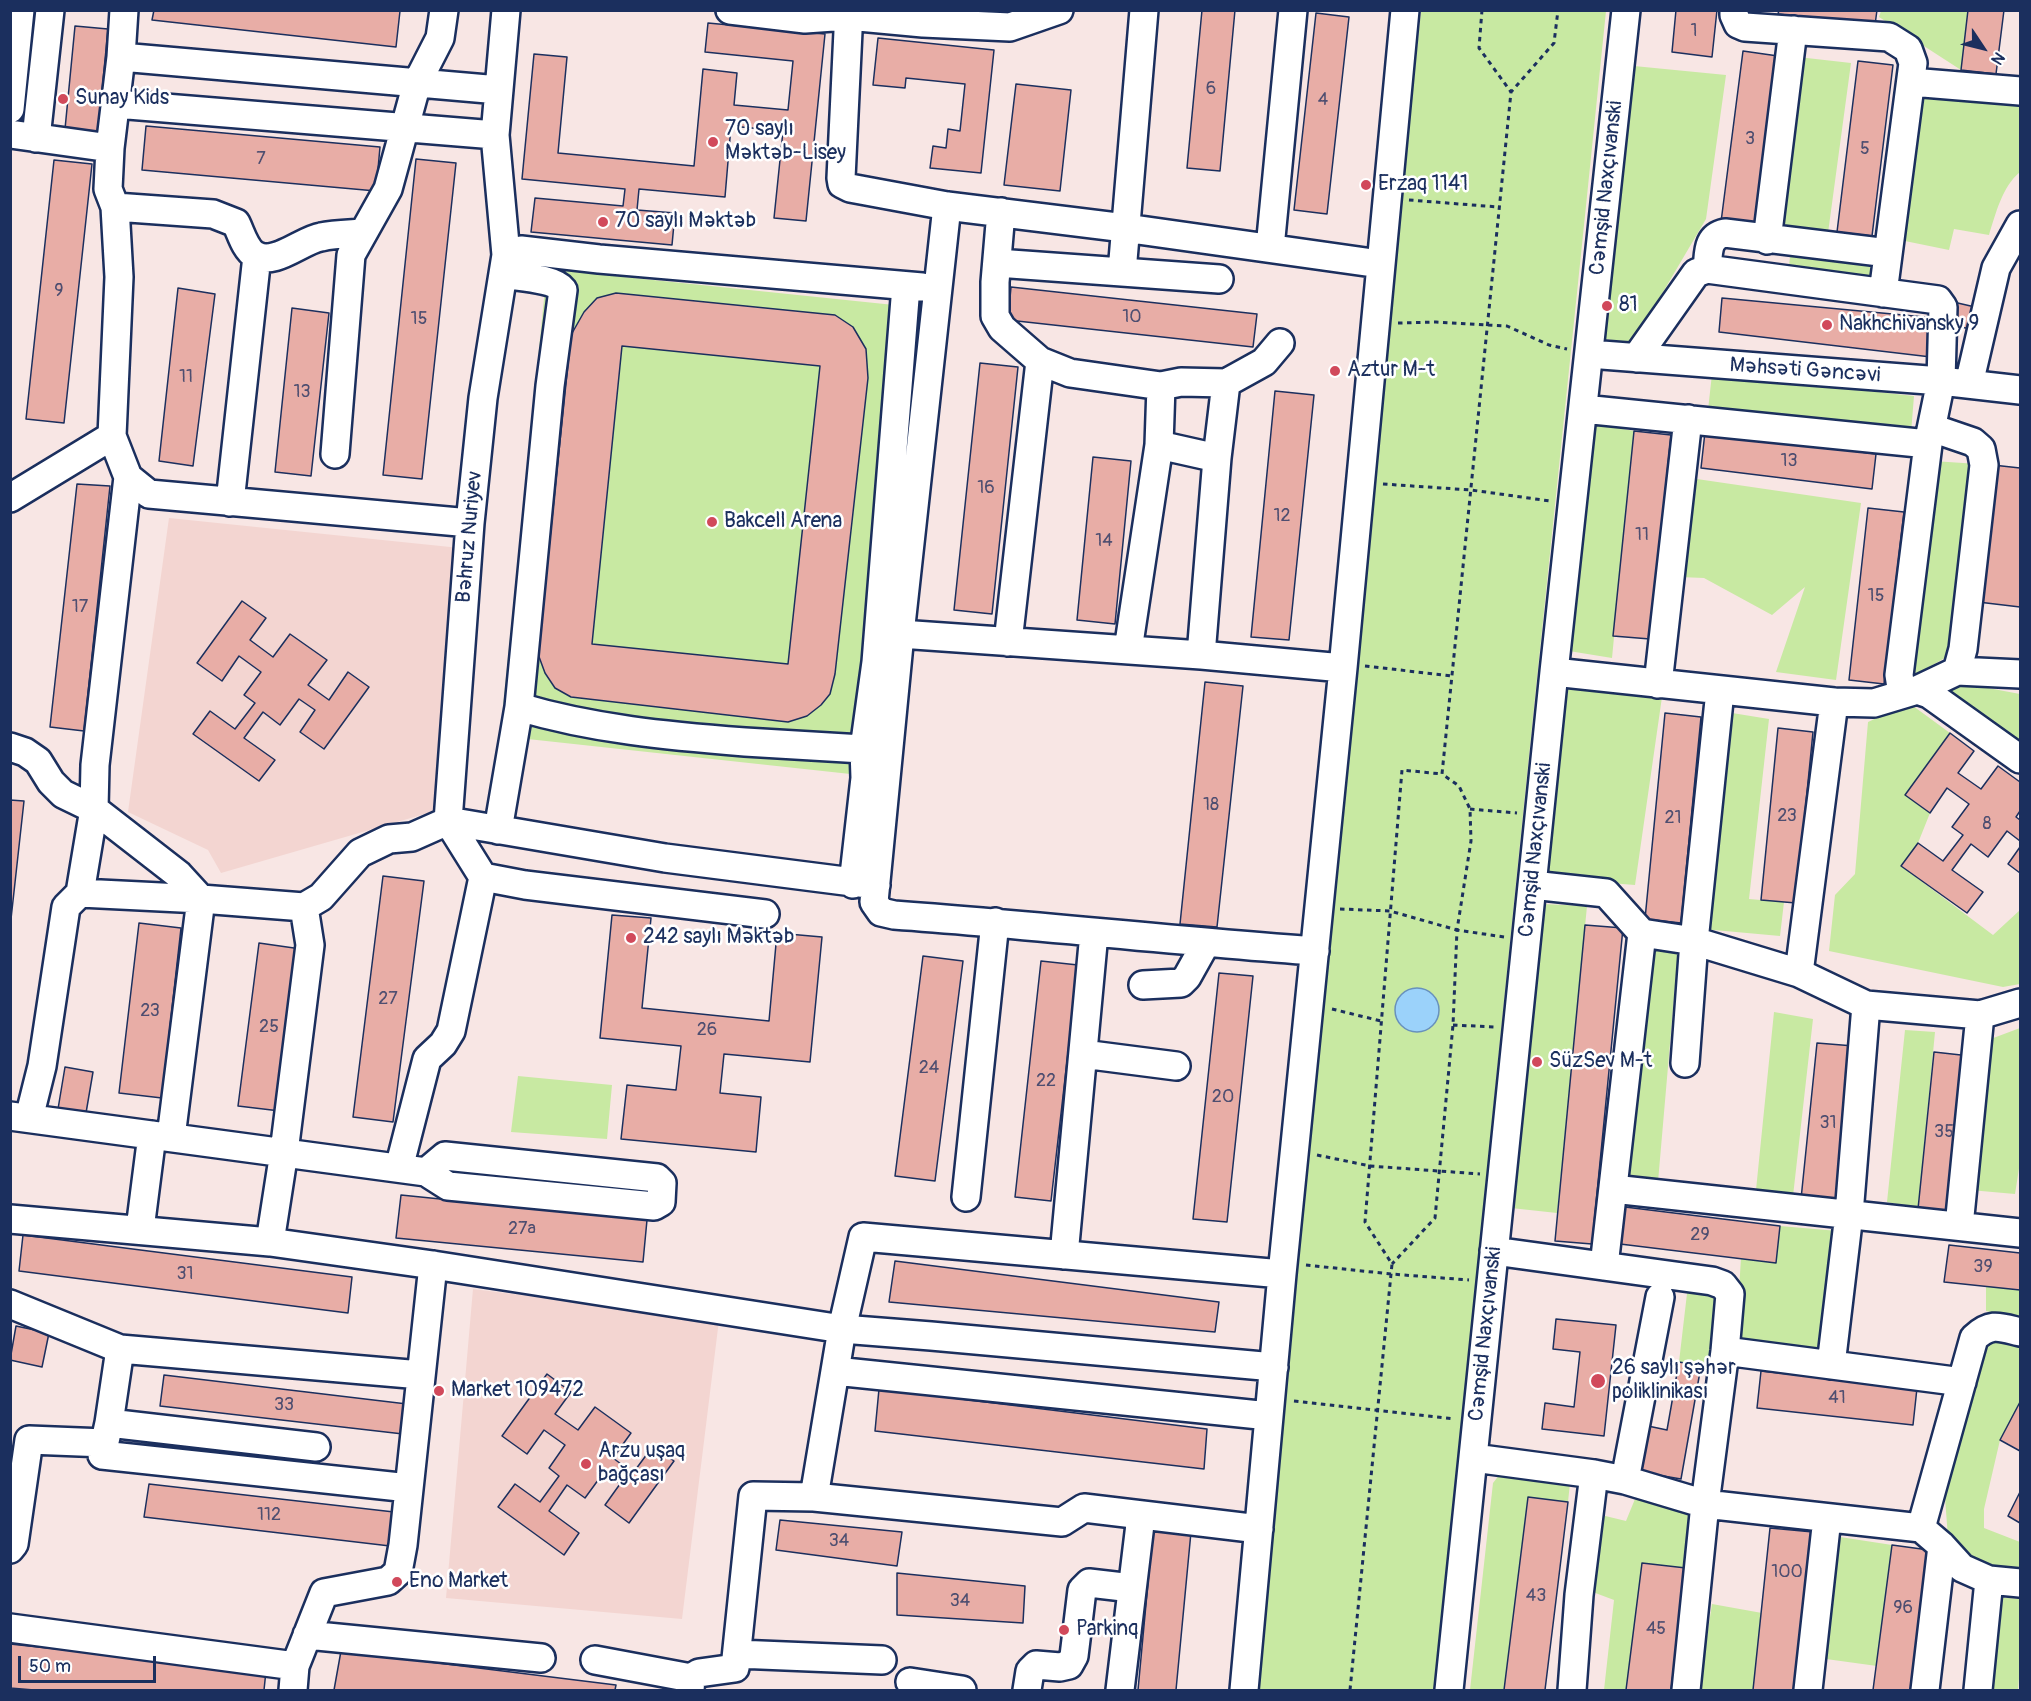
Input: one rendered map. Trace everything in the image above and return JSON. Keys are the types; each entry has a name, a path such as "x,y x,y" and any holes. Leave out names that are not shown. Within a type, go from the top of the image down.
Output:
{"street":[{"path":"10,109 20,10"},
{"path":"50,10 23,136 110,148"},
{"path":"124,10 108,189 115,207 119,277 112,436 128,477 95,765 94,808 80,893 66,907 42,1066 20,1117 426,1172 448,1186 654,1206 661,1202 662,1183 657,1178 446,1156 426,1172"},
{"path":"335,454 351,255 388,189 403,127 417,83 440,38 444,10"},
{"name":"Bəhruz Nuriyev","path":"448,821 470,523 483,398 505,265 495,135 506,10"},
{"path":"730,10 805,19 848,13 923,23 1010,27 1059,10"},
{"path":"1122,272 1144,10"},
{"path":"1270,248 1293,10"},
{"path":"1244,1690 1282,1268 1310,1004 1405,10"},
{"name":"Cəmşid Naxçıvanski","path":"1449,1690 1554,672 1626,10"},
{"path":"1734,10 1738,24 1745,27 1889,37 1908,49 1913,63 1883,293"},
{"path":"848,13 841,178 842,184 850,188 946,206 1125,228 1380,264"},
{"path":"1767,240 1793,30"},
{"path":"121,57 499,90"},
{"path":"1911,82 2020,84"},
{"path":"116,104 495,135"},
{"path":"865,884 900,634 946,206"},
{"path":"115,207 213,214 236,223 248,248 256,256 273,257 318,237 363,233"},
{"path":"1002,212 995,316 1002,328 1041,361 1070,373 1161,386 1181,382 1226,383 1264,362 1280,343"},
{"path":"1969,384 1996,268 2020,225"},
{"path":"1707,269 1710,243 1717,235 1725,233 1767,240 1888,253"},
{"path":"498,831 519,707 550,387 564,290 560,285 505,265 520,250 937,289"},
{"path":"230,502 256,256"},
{"path":"997,263 1219,279"},
{"path":"1636,358 1695,273 1707,269 1938,300 1943,308 1941,381 1930,436 1899,675 1909,692"},
{"path":"906,286 876,662 864,749 865,884 874,902 881,912 894,915 995,922 1206,944 1315,951"},
{"name":"Məhsəti Gəncəvi","path":"1589,354 1941,381 2020,390"},
{"path":"1008,642 1041,361"},
{"path":"1201,655 1217,458 1226,383"},
{"path":"1128,650 1159,445 1161,386"},
{"path":"1583,409 1688,420 1930,436 1973,442 1981,449 1984,465 1963,649 1957,671"},
{"path":"1658,684 1688,420"},
{"path":"10,498 112,436"},
{"path":"1159,445 1217,458"},
{"path":"128,477 149,494 470,523"},
{"path":"900,634 1343,666"},
{"path":"1554,672 1720,691 1834,702 1874,703 1909,692 1957,671 2020,674"},
{"path":"1685,1063 1694,941 1720,691"},
{"path":"1909,692 1929,694 2020,759"},
{"path":"1799,973 1834,702"},
{"path":"519,707 596,727 678,737 864,749"},
{"path":"10,747 25,752 38,761 51,782 63,794 94,808 179,875 201,899"},
{"path":"80,893 201,899 304,908 321,897 360,853 389,839 412,837 448,821 665,858 865,884"},
{"path":"399,1168 427,1059 451,1031 483,877 448,821"},
{"path":"483,877 525,885 765,915"},
{"path":"1532,885 1606,893 1642,933 1694,941 1799,973 1866,1005 1980,1015 2020,1003"},
{"path":"140,1229 162,1136 201,899"},
{"path":"270,1242 284,1152 310,945 304,908"},
{"path":"966,1197 995,922"},
{"path":"1064,1255 1094,933"},
{"path":"1604,1266 1642,933"},
{"path":"1143,985 1180,983 1187,977 1206,944"},
{"path":"1832,1365 1849,1214 1866,1005"},
{"path":"1959,1226 1980,1015"},
{"path":"1083,1054 1176,1066"},
{"path":"1613,1189 2020,1233"},
{"path":"10,1219 270,1242 842,1329 931,1335 1274,1367"},
{"path":"814,1497 842,1329 863,1237 1064,1255 1282,1268"},
{"path":"1494,1251 1712,1281 1723,1285 1730,1294 1686,1690"},
{"path":"10,1628 294,1678 307,1635 324,1593 388,1581 398,1572 433,1265"},
{"path":"1625,1480 1660,1297"},
{"path":"10,1304 120,1349 421,1375"},
{"path":"1922,1528 1974,1338 1984,1329 1998,1327 2020,1332"},
{"path":"120,1349 102,1455 409,1488"},
{"path":"1725,1351 1962,1383"},
{"path":"835,1371 1270,1407"},
{"path":"10,1549 14,1545 29,1440 107,1433 315,1447"},
{"path":"1474,1458 1594,1473 1705,1504 1922,1528 1962,1568 1989,1580 2020,1583"},
{"path":"1572,1690 1579,1595 1594,1473"},
{"path":"595,1660 690,1684 699,1673 735,1668 753,1496 814,1497 1062,1522 1084,1509 1259,1529"},
{"path":"1120,1690 1141,1516"},
{"path":"1808,1690 1827,1518"},
{"path":"1925,1690 1942,1546"},
{"path":"1977,1690 1989,1580"},
{"path":"1027,1690 1030,1671 1036,1665 1059,1667 1069,1665 1074,1656 1082,1590 1089,1583 1132,1588"},
{"path":"307,1635 541,1658"},
{"path":"737,1654 882,1660"},
{"path":"910,1682 962,1690"}],"path":[{"path":"1482,10 1479,48 1511,92"},
{"path":"1442,774 1511,92 1554,43 1558,10"},
{"path":"1386,198 1498,207"},
{"path":"1375,323 1436,322 1507,326 1549,345 1589,354"},
{"path":"1360,483 1471,490 1572,504"},
{"path":"1343,666 1452,676"},
{"path":"1350,1690 1392,1264 1435,1218 1453,1025 1457,930 1471,841 1470,809 1459,786 1442,774 1402,770 1365,1222 1392,1264"},
{"path":"1470,809 1540,814"},
{"path":"1319,909 1390,911 1457,930 1527,941"},
{"path":"1310,1004 1381,1021"},
{"path":"1453,1025 1518,1029"},
{"path":"1294,1151 1370,1166 1502,1176"},
{"path":"1282,1268 1491,1282"},
{"path":"1270,1407 1378,1410 1477,1421"}],"shaded area":[{"path":"169,518 460,548 435,811 221,873 208,850 128,812"},
{"path":"473,1289 719,1320 682,1619 446,1598"}],"green space":[{"path":"1421,11 1606,11 1498,1060 1438,1690 1255,1690 1375,452"},
{"path":"1881,11 1968,11 1961,70 1879,17"},
{"path":"1798,57 1851,63 1828,233 1776,223"},
{"path":"1634,66 1726,75 1706,219 1633,343 1605,339"},
{"path":"1920,93 2020,105 2020,172 2004,193 1989,235 1954,229 1949,250 1900,240"},
{"path":"1791,249 1878,263 1875,284 1788,274"},
{"name":"Bakcell Arena","path":"547,269 923,308 878,777 500,736"},
{"path":"1712,374 1914,396 1911,433 1708,410"},
{"path":"1592,423 1634,431 1612,658 1569,651"},
{"path":"1933,461 1978,464 1955,652 1907,680"},
{"path":"1690,478 1861,503 1836,680 1776,672 1805,587 1772,615 1704,578 1680,577"},
{"path":"1956,682 2020,694 2020,750 1941,689"},
{"path":"1566,686 1662,697 1635,885 1546,878"},
{"path":"1909,703 1950,733 1906,795 1930,813 1918,843 1901,866 1993,935 2020,910 2020,984 2003,987 1829,951 1835,895 1855,874 1868,722"},
{"path":"1726,712 1769,719 1749,899 1784,902 1780,936 1703,929"},
{"path":"1542,904 1587,906 1557,1213 1511,1208"},
{"path":"1652,948 1678,951 1658,1182 1623,1176"},
{"path":"1774,1012 1813,1019 1793,1196 1756,1190"},
{"path":"2020,1028 2020,1162 2015,1194 1970,1190 1988,1040"},
{"path":"1905,1030 1935,1032 1918,1209 1887,1202"},
{"path":"518,1076 612,1085 607,1139 511,1132"},
{"path":"1780,1226 1838,1231 1825,1351 1736,1338 1741,1258 1776,1262"},
{"path":"1688,1285 1709,1290 1718,1298 1712,1366 1679,1362"},
{"path":"1986,1286 2020,1290 2020,1320 1986,1311"},
{"path":"1997,1335 2020,1342 2020,1402 2000,1440 1984,1509 1984,1528 2020,1542 2020,1572 1977,1566 1948,1538 1944,1484 1980,1345"},
{"path":"1500,1474 1570,1483 1568,1502 1528,1497 1504,1690 1470,1690 1493,1483"},
{"path":"1635,1499 1694,1513 1686,1568 1642,1563 1626,1690 1604,1690 1614,1600 1582,1588 1593,1513 1626,1521"},
{"path":"1840,1537 1892,1545 1877,1666 1826,1659"},
{"path":"1997,1597 2020,1599 2018,1690 1988,1690"},
{"path":"1712,1604 1762,1613 1753,1690 1699,1690"}],"water":[{"path":"1417,988 1426,989 1433,994 1438,1001 1438,1019 1433,1026 1426,1031 1417,1032 1408,1031 1401,1026 1396,1019 1395,1010 1396,1001 1401,994 1408,989"}],"building":[{"path":"154,10 400,11 396,47 152,20"},
{"path":"1202,10 1235,10 1220,171 1187,168"},
{"path":"1676,10 1717,10 1712,57 1672,52"},
{"path":"1779,10 1877,10 1875,25 1778,14"},
{"path":"1968,10 2004,10 1996,74 1961,70"},
{"path":"1316,13 1349,17 1327,214 1294,210"},
{"name":"70 saylı Məktəb-Lisey","path":"708,23 825,34 806,221 774,218 783,131 731,126 725,197 639,189 637,210 675,213 672,245 531,232 535,198 623,206 625,189 522,179 534,54 567,57 558,153 694,166 703,69 737,73 734,105 788,110 793,61 705,52"},
{"path":"75,26 108,29 98,132 65,129"},
{"path":"878,38 994,50 981,173 930,168 933,146 946,148 948,129 960,131 965,84 906,78 905,88 873,85"},
{"path":"1743,51 1778,56 1757,227 1721,222"},
{"path":"1858,61 1893,65 1872,236 1837,232"},
{"path":"1016,84 1071,90 1060,191 1004,185"},
{"path":"146,126 380,147 376,191 142,170"},
{"path":"416,159 456,163 422,479 383,475"},
{"path":"54,160 92,164 64,423 26,419"},
{"path":"1011,287 1257,314 1253,347 1008,320"},
{"path":"178,288 215,294 193,466 159,461"},
{"path":"616,293 835,315 853,327 866,349 868,378 835,674 830,694 807,716 788,722 571,697 555,688 545,673 538,654 571,335 584,312 597,298","holes":["622,346 820,366 788,664 592,644"]},
{"name":"Nakhchivansky 9","path":"1722,298 1935,318 1931,357 1719,332"},
{"path":"1949,301 1975,307 1971,329 1950,325"},
{"path":"292,308 329,313 311,476 275,472"},
{"path":"980,363 1018,367 992,614 954,610"},
{"path":"1275,391 1314,395 1289,640 1251,637"},
{"path":"1634,431 1671,435 1650,639 1613,636"},
{"path":"1705,432 1876,454 1872,489 1701,468"},
{"path":"1093,457 1131,461 1115,624 1077,620"},
{"path":"1993,465 2020,468 2020,607 1978,602"},
{"path":"77,484 110,486 84,731 50,727"},
{"path":"1868,508 1904,512 1884,684 1849,680"},
{"path":"242,601 266,618 250,640 273,657 290,634 327,660 308,685 329,700 348,672 369,687 324,749 300,732 315,710 299,699 280,725 263,712 244,738 275,760 259,781 193,734 210,711 235,729 255,703 244,695 261,672 239,656 222,681 197,663"},
{"path":"1205,682 1243,686 1217,927 1180,924"},
{"path":"1665,713 1701,717 1681,923 1645,919"},
{"path":"1778,728 1813,732 1796,903 1761,900"},
{"path":"1950,733 1974,751 1958,773 1981,789 1998,766 2020,782 2020,811 2016,817 2020,820 2020,841 2007,831 1988,857 1971,844 1952,870 1983,892 1967,913 1901,866 1918,843 1943,861 1963,835 1952,827 1969,804 1947,788 1930,813 1905,795"},
{"path":"10,800 24,801 10,928"},
{"path":"2020,847 2020,873 2008,864"},
{"path":"383,876 424,881 393,1122 353,1117"},
{"path":"612,915 651,918 642,1008 769,1021 777,933 822,937 810,1062 724,1054 720,1093 761,1097 756,1152 621,1139 627,1085 676,1090 681,1046 600,1038"},
{"path":"139,923 181,928 162,1098 119,1093"},
{"path":"1585,925 1623,928 1592,1244 1555,1241"},
{"path":"259,943 301,949 280,1111 238,1106"},
{"path":"923,956 963,961 935,1181 895,1176"},
{"path":"1041,961 1078,965 1051,1201 1015,1197"},
{"path":"1219,973 1253,976 1227,1222 1193,1219"},
{"path":"1817,1043 1854,1046 1838,1203 1801,1199"},
{"path":"1934,1052 1970,1056 1954,1212 1918,1209"},
{"path":"65,1067 93,1072 86,1113 58,1109"},
{"path":"401,1195 647,1220 643,1262 396,1238"},
{"path":"1625,1207 1780,1226 1776,1263 1620,1244"},
{"path":"23,1235 352,1277 348,1313 19,1271"},
{"path":"1949,1245 2020,1253 2020,1290 1944,1282"},
{"path":"895,1261 1219,1302 1215,1332 889,1302"},
{"path":"1556,1319 1616,1325 1604,1436 1542,1429 1545,1403 1574,1407 1580,1352 1553,1349"},
{"path":"16,1326 49,1333 42,1367 10,1360"},
{"path":"1679,1362 1701,1366 1681,1479 1640,1472 1648,1426 1667,1430"},
{"path":"1761,1371 1917,1388 1913,1425 1757,1408"},
{"name":"Arzu uşaq bağçası","path":"547,1374 571,1392 555,1414 578,1430 595,1407 631,1433 613,1458 633,1473 653,1446 674,1461 629,1523 605,1505 620,1484 604,1472 585,1498 567,1485 549,1511 579,1533 564,1555 498,1507 515,1484 540,1502 559,1476 549,1468 565,1445 544,1430 527,1454 502,1436"},
{"path":"164,1375 407,1404 403,1434 160,1406"},
{"path":"879,1389 1207,1429 1204,1469 875,1431"},
{"path":"2020,1402 2020,1451 2000,1440"},
{"path":"149,1484 394,1512 390,1546 144,1517"},
{"path":"2020,1492 2020,1523 2008,1516"},
{"path":"1528,1497 1568,1502 1545,1690 1504,1690"},
{"path":"780,1520 902,1532 897,1566 776,1550"},
{"path":"1770,1528 1813,1532 1796,1690 1753,1690"},
{"path":"1153,1529 1191,1532 1176,1690 1138,1690"},
{"path":"1892,1545 1929,1550 1911,1690 1873,1690"},
{"path":"1642,1563 1686,1568 1671,1690 1626,1690"},
{"path":"897,1573 1025,1586 1023,1623 897,1615"},
{"path":"10,1644 266,1671 264,1690 34,1690 10,1688"},
{"path":"341,1651 616,1685 615,1690 334,1690"}],"place":[{"name":"Sunay Kids","path":"63,99"},
{"name":"70 saylı Məktəb-Lisey","path":"713,142"},
{"name":"Erzaq 1141","path":"1366,185"},
{"name":"70 saylı Məktəb","path":"603,222"},
{"name":"81","path":"1607,306"},
{"name":"Nakhchivansky 9","path":"1827,325"},
{"name":"Aztur M-t","path":"1335,371"},
{"name":"Bakcell Arena","path":"712,522"},
{"name":"242 saylı Məktəb","path":"631,938"},
{"name":"SüzSev M-t","path":"1537,1062"},
{"name":"26 saylı şəhər poliklinikası","path":"1598,1381"},
{"name":"Market 109472","path":"439,1391"},
{"name":"Arzu uşaq bağçası","path":"586,1464"},
{"name":"Eno Market","path":"397,1582"},
{"name":"Parkinq","path":"1064,1630"}]}
